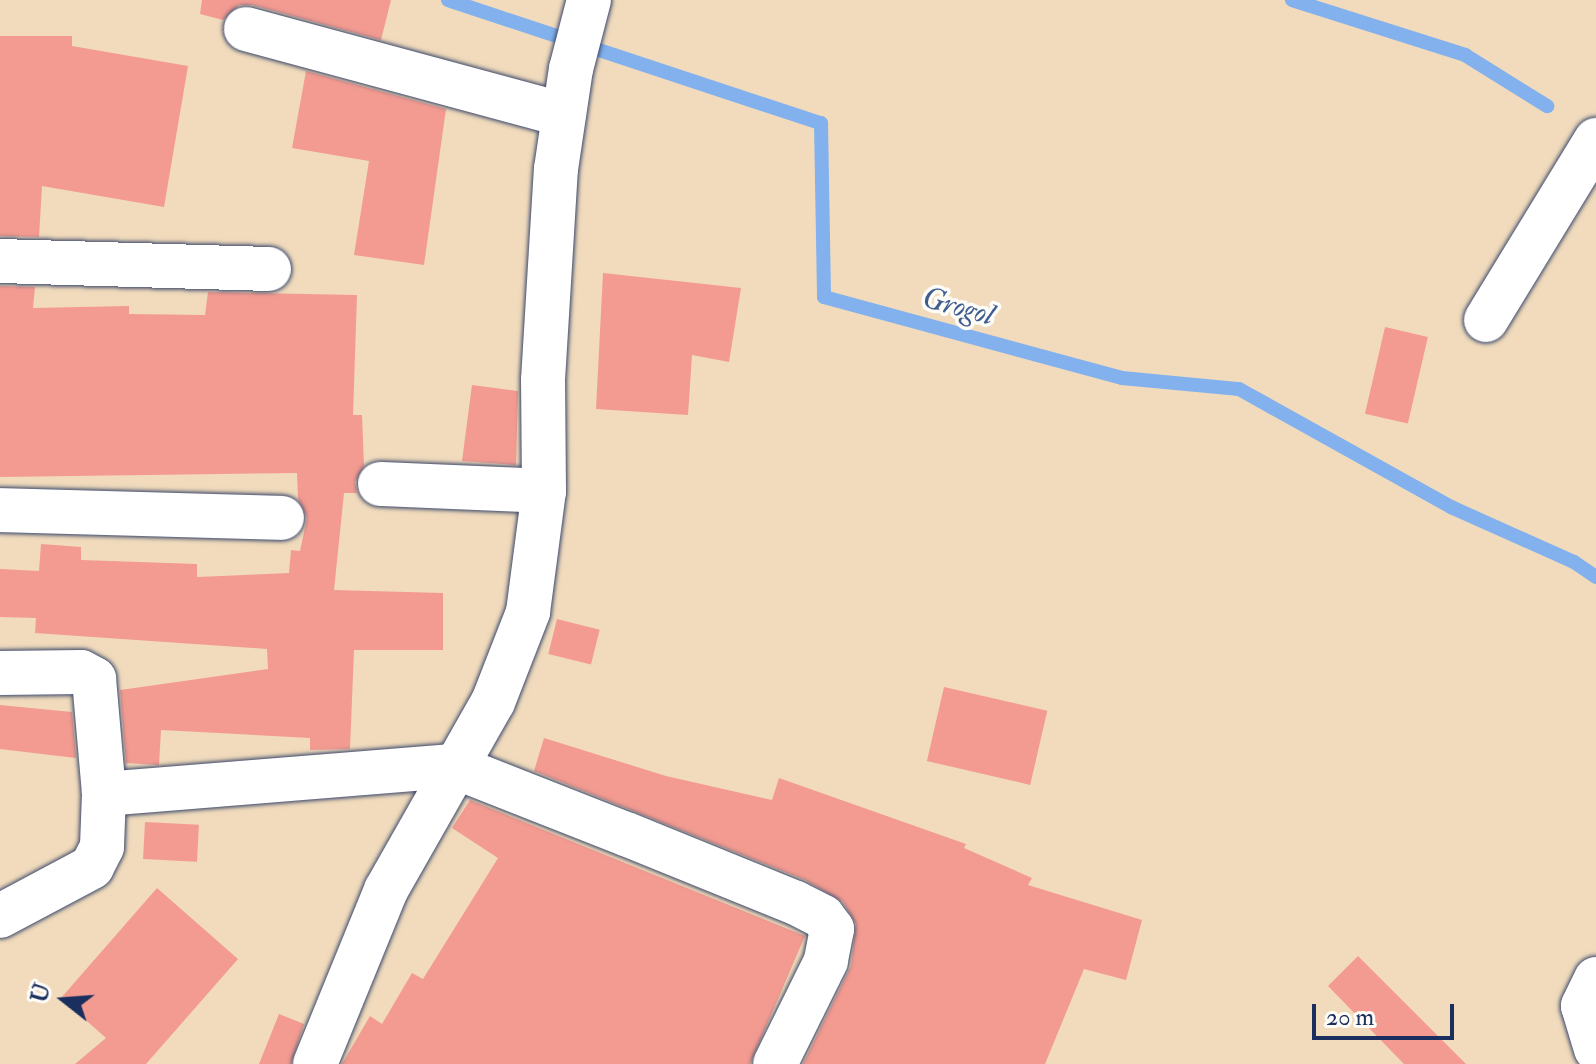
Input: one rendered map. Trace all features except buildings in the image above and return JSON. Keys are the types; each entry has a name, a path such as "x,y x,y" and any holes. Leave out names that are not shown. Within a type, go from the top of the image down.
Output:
{"street":[{"path":"315,1064 386,890 517,650 536,575 544,491 546,307 564,115 571,69 589,0"},
{"path":"246,29 564,115"},
{"path":"1486,320 1596,140"},
{"path":"0,261 269,269"},
{"path":"380,484 544,491"},
{"path":"0,510 282,518"},
{"path":"0,673 81,672 94,679 104,794 102,847 92,867 0,916"},
{"path":"104,794 453,766 823,917 832,929 833,944 775,1064"},
{"path":"1596,979 1583,1006 1596,1049"}],"waterway":[{"name":"Grogol","path":"448,0 821,123 824,297 1122,378 1239,389 1451,507 1574,562 1596,577"},
{"name":"Grogol","path":"1292,0 1465,55 1547,106"}]}
